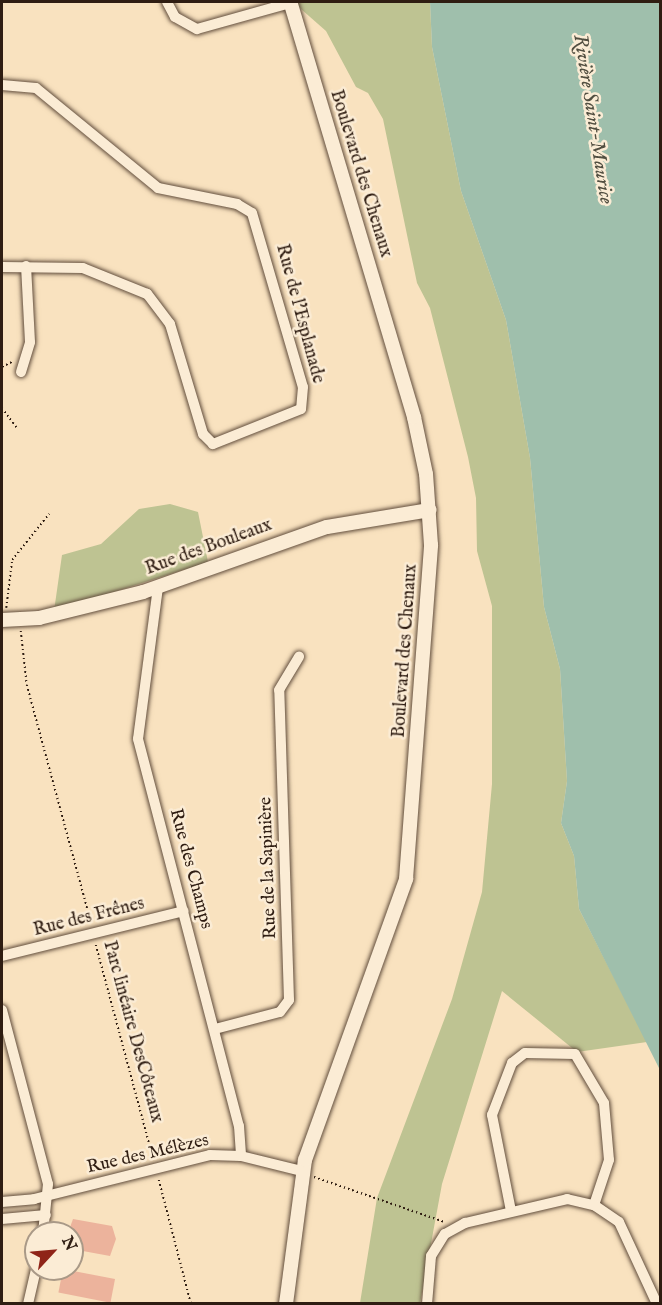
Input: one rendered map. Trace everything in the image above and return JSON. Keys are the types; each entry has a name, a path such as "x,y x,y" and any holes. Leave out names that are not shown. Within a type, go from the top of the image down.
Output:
{"street":[{"path":"167,2 180,21 197,29 290,2"},
{"name":"Boulevard des Chenaux","path":"286,1304 302,1171 404,890 430,510 406,389 290,2"},
{"name":"Rue de l'Esplanade","path":"2,85 36,88 158,188 237,204 252,213 304,393 301,409 221,445 209,442 170,324 156,302 104,273 26,266 2,267"},
{"path":"21,372 30,342 26,266"},
{"name":"Rue des Bouleaux","path":"4,614 21,620 158,587 309,532 430,510"},
{"name":"Rue des Champs","path":"158,587 138,734 239,1126 241,1156"},
{"name":"Rue de la Sapinière","path":"215,1029 280,1012 289,1000 279,690 299,657"},
{"name":"Rue des Frênes","path":"2,956 184,911"},
{"path":"2,1010 48,1196 45,1221"},
{"path":"511,1211 492,1115 515,1059 535,1053 577,1055 605,1106 609,1160 594,1205"},
{"name":"Rue des Mélèzes","path":"2,1202 48,1196 198,1157 241,1156 302,1171"},
{"path":"427,1304 431,1256 449,1231 511,1211 567,1199 594,1205 627,1232 657,1304"},
{"path":"2,1219 46,1215"},
{"path":"28,1304 33,1281"}],"path":[{"path":"2,408 18,428"},
{"path":"4,614 10,564 49,514"},
{"path":"2,608 4,614"},
{"path":"4,614 21,610 21,620"},
{"name":"Parc linéaire DesCôteaux","path":"21,620 27,685 190,1304"},
{"path":"302,1171 444,1220 449,1231"}],"shaded area":[{"path":"293,2 430,2 432,47 461,191 506,320 530,458 544,607 560,669 567,781 561,823 574,856 579,909 647,1042 577,1052 502,991 442,1184 420,1303 360,1303 377,1198 452,999 482,892 492,784 492,606 477,551 476,498 468,457 430,308 417,283 383,119 368,93 356,87 326,31"},
{"path":"170,504 198,512 208,562 54,611 62,555 101,544 139,509"}],"water":[{"name":"Rivière Saint-Maurice","path":"430,2 660,2 660,1070 579,909 574,856 561,823 567,781 560,669 544,607 530,458 506,320 461,191 432,47"}],"building":[{"path":"73,1219 112,1226 116,1239 110,1256 84,1251 84,1221 72,1221"},
{"path":"84,1273 115,1279 110,1303 58,1293 61,1281 84,1281"}]}
